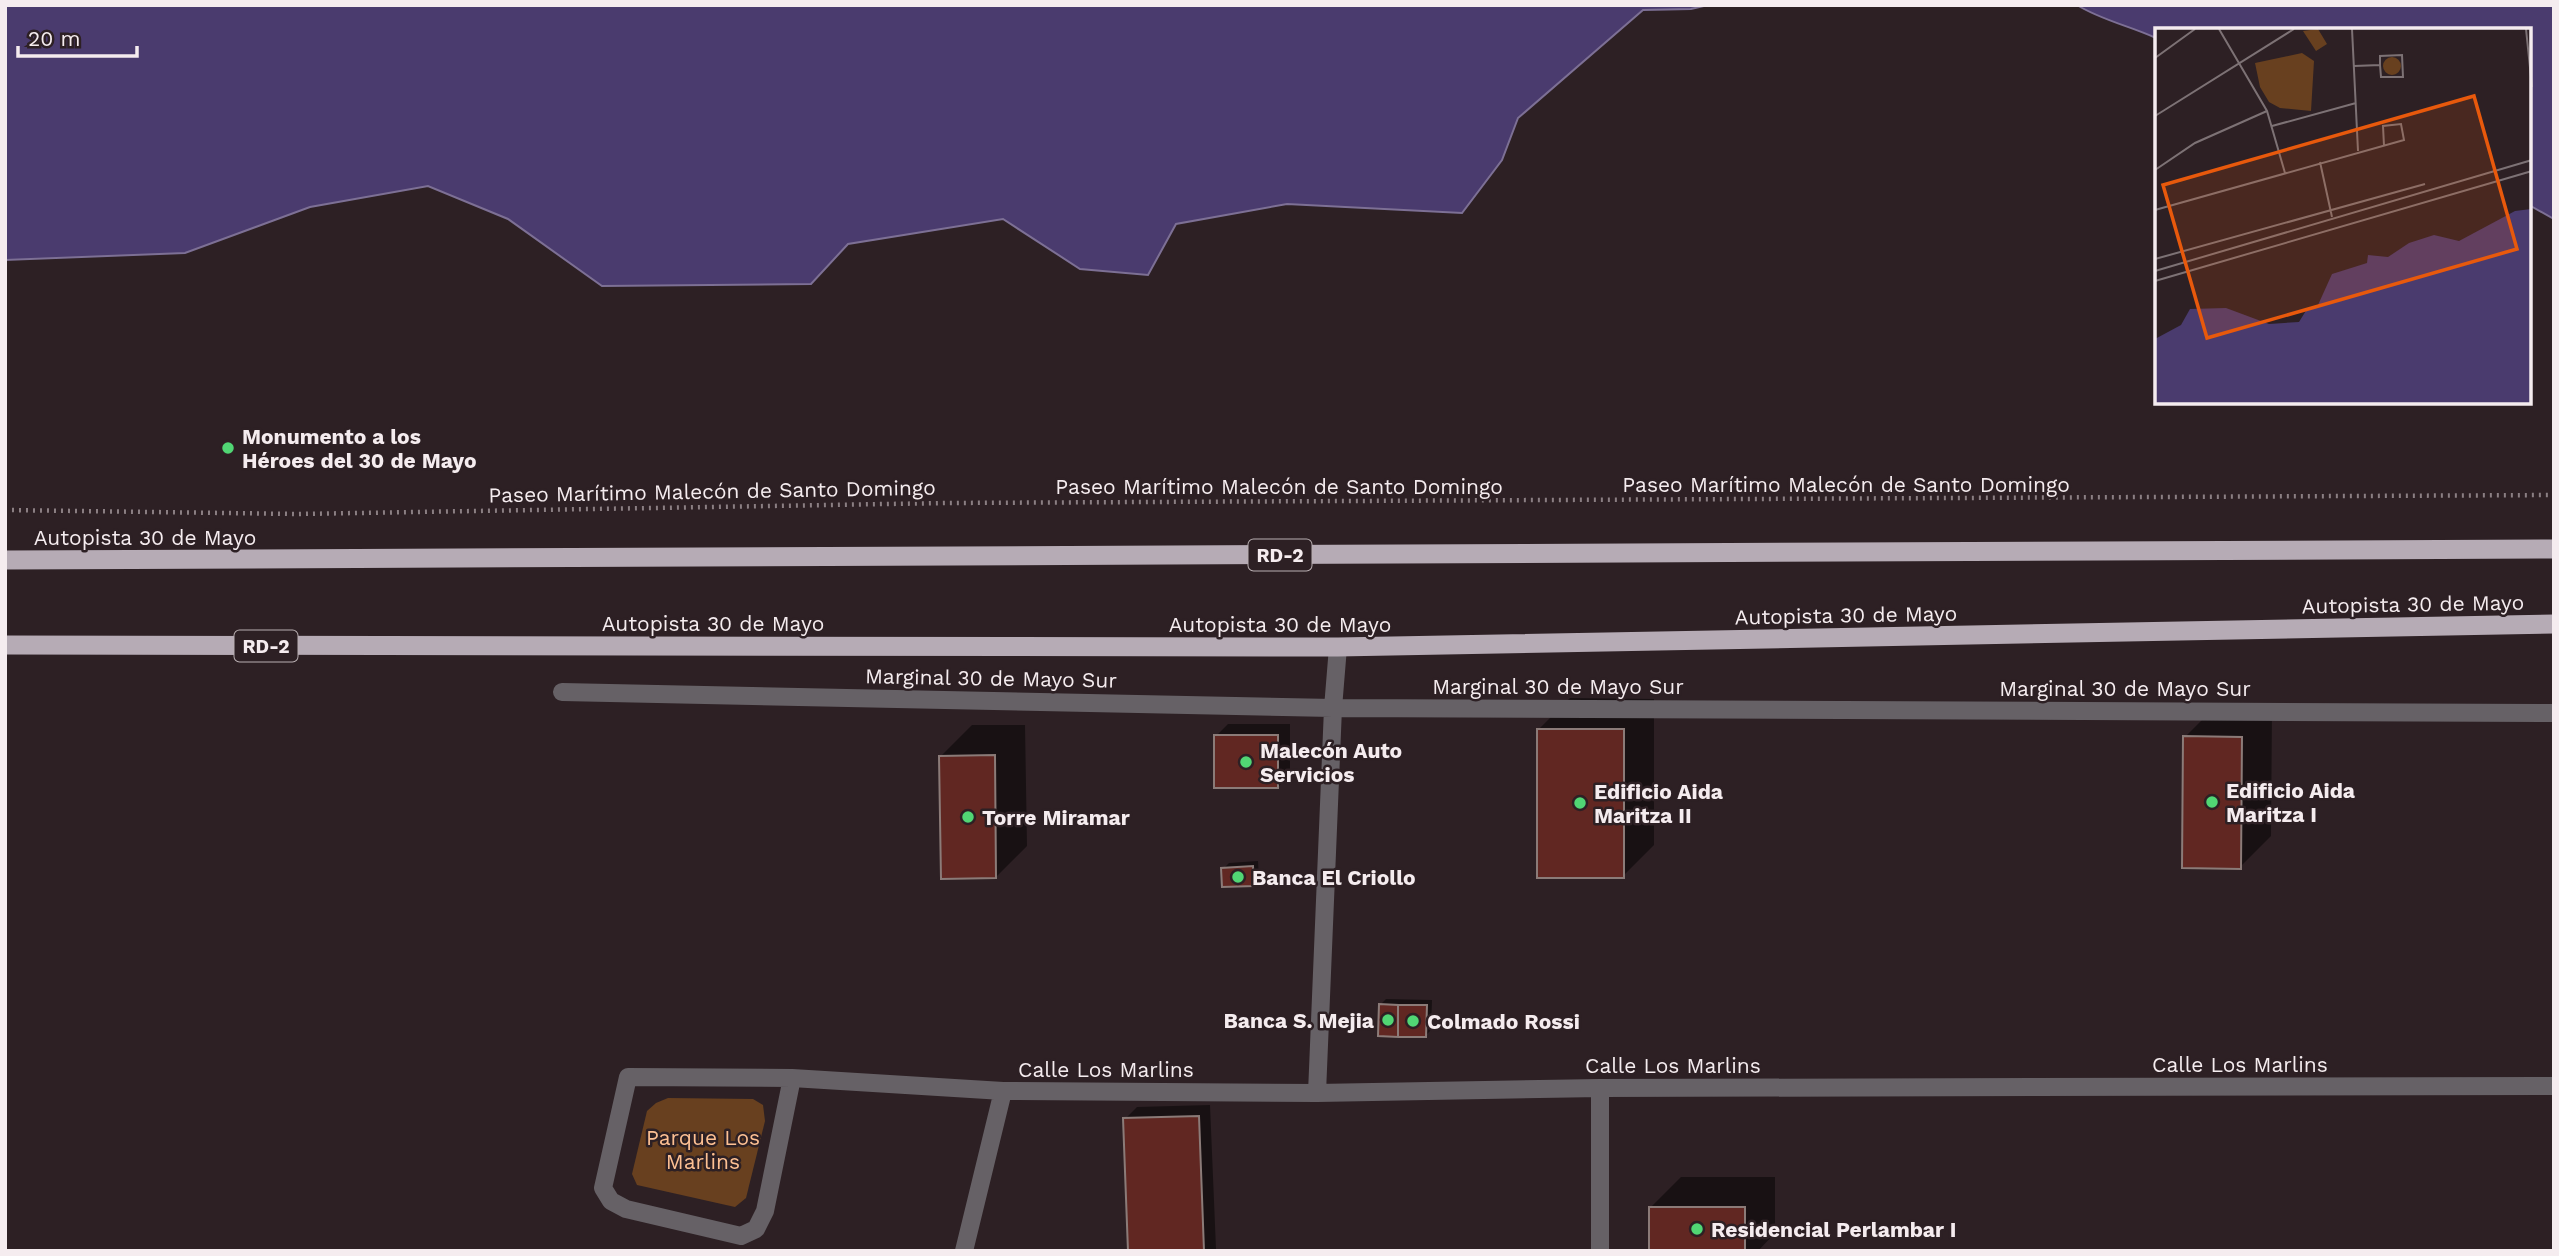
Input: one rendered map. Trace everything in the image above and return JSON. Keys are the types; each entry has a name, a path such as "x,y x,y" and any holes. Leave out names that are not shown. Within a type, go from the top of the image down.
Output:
{"highway":[{"name":"Autopista 30 de Mayo","path":"5,561 2554,549"},
{"name":"Autopista 30 de Mayo","path":"5,645 1338,647 2554,624"}],"street":[{"path":"1317,1093 1333,708 1338,647"},
{"name":"Marginal 30 de Mayo Sur","path":"562,692 1333,708 2554,713"},
{"name":"Calle Los Marlins","path":"792,1078 765,1211 756,1229 741,1236 626,1209 611,1201 603,1188 628,1077 792,1078 1003,1091 1317,1093 1600,1088 2554,1086"},
{"path":"1600,1088 1600,1251"},
{"path":"964,1251 1003,1091"}],"path":[{"name":"Paseo Marítimo Malecón de Santo Domingo","path":"5,510 298,514 946,503 2554,495"}],"green space":[{"name":"Parque Los Marlins","path":"668,1098 753,1099 763,1105 765,1121 746,1198 735,1207 637,1185 632,1174 647,1111"}],"shaded area":[{"path":"5,5 1708,5 1691,9 1643,10 1518,118 1502,160 1462,213 1287,204 1176,224 1148,275 1080,269 1003,219 848,244 811,284 602,286 508,219 428,186 310,207 185,253 5,260"},
{"path":"2077,5 2554,5 2554,219 2531,206 2531,28 2155,28 2155,38"}],"building":[{"name":"Edificio Aida Maritza II","path":"1537,729 1624,729 1624,878 1537,878"},
{"name":"Malecón Auto Servicios","path":"1214,735 1278,735 1278,788 1214,788"},
{"name":"Edificio Aida Maritza I","path":"2183,736 2242,737 2241,869 2182,868"},
{"name":"Torre Miramar","path":"995,755 996,878 941,879 939,756"},
{"name":"Banca El Criollo","path":"1253,866 1254,886 1222,887 1221,868"},
{"name":"Banca S. Mejia","path":"1379,1004 1398,1005 1398,1037 1378,1036"},
{"name":"Colmado Rossi","path":"1398,1005 1427,1005 1426,1037 1398,1037"},
{"path":"1199,1116 1204,1251 1128,1251 1123,1118"},
{"name":"Residencial Perlambar I","path":"1649,1207 1745,1207 1745,1251 1649,1251"}],"place":[{"name":"Monumento a los Héroes del 30 de Mayo","path":"228,448"},
{"name":"Malecón Auto Servicios","path":"1246,762"},
{"name":"Edificio Aida Maritza I","path":"2212,802"},
{"name":"Edificio Aida Maritza II","path":"1580,803"},
{"name":"Torre Miramar","path":"968,817"},
{"name":"Banca El Criollo","path":"1238,877"},
{"name":"Banca S. Mejia","path":"1388,1020"},
{"name":"Colmado Rossi","path":"1413,1021"},
{"name":"Residencial Perlambar I","path":"1697,1229"}]}
